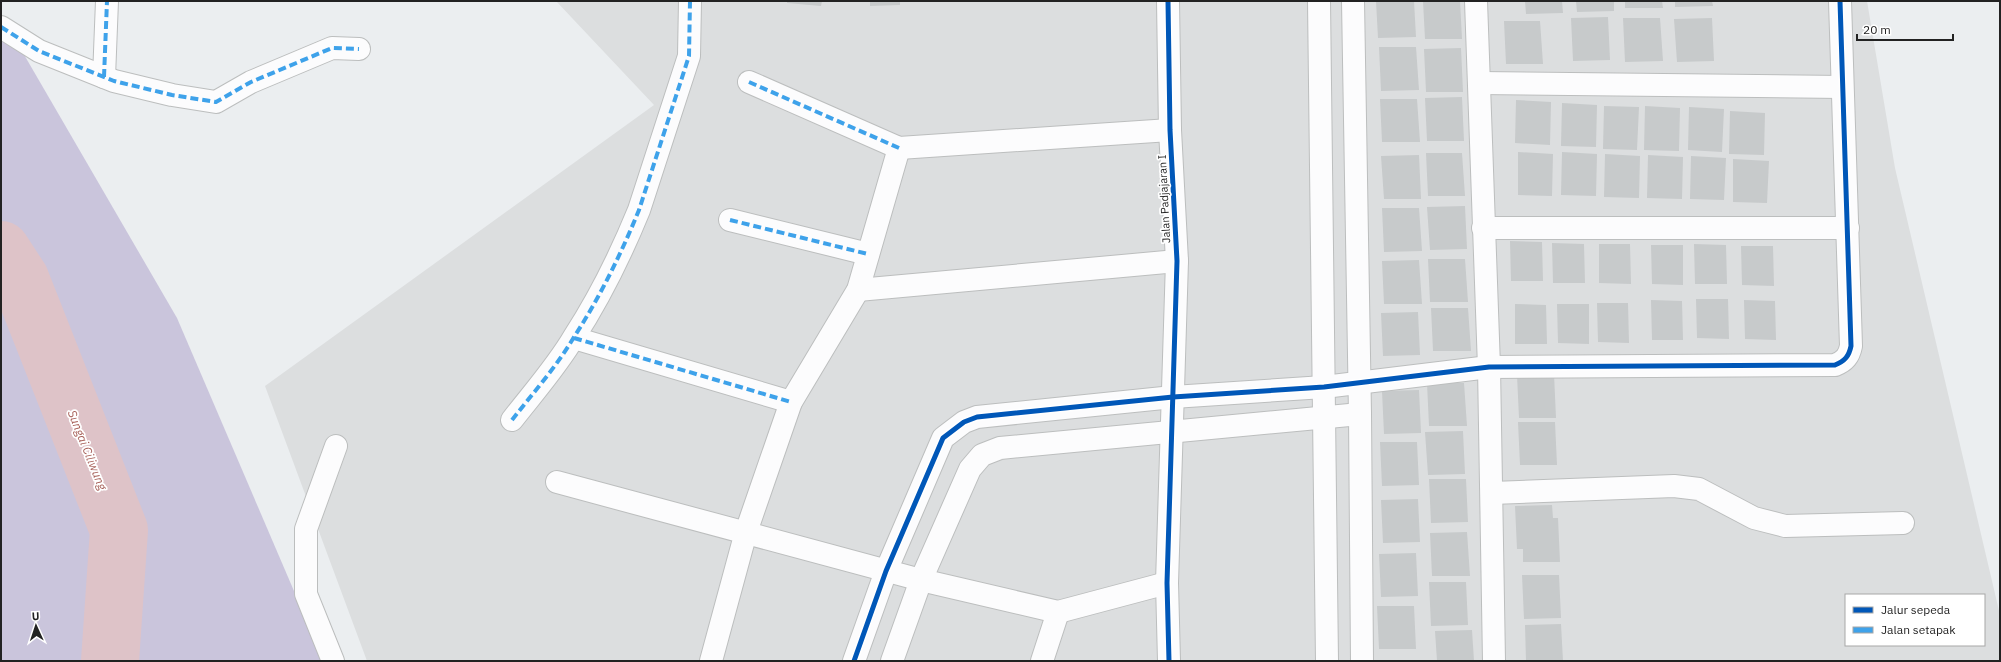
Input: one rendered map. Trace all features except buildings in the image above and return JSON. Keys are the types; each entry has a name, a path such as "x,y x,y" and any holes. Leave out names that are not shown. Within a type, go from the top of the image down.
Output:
{"street":[{"path":"104,77 107,1"},
{"path":"512,420 574,338 619,257 639,210 689,56 690,1"},
{"name":"Jalan Padjajaran I","path":"1168,1 1170,130 1177,261 1174,397 1167,583 1168,661"},
{"path":"1319,1 1327,661"},
{"path":"1353,1 1360,414 1362,661"},
{"path":"1476,1 1489,367 1494,661"},
{"path":"854,661 886,571 943,438 964,422 978,416 1174,397 1324,387 1489,367 1838,364 1849,355 1851,346 1840,1"},
{"path":"1,27 39,51 104,77 172,95 216,102 251,82 332,48 359,49"},
{"path":"749,82 899,148 1170,130"},
{"path":"1478,83 1842,87"},
{"path":"710,661 746,532 791,402 858,290 899,148"},
{"path":"730,220 868,254"},
{"path":"1483,228 1848,228"},
{"path":"858,290 1177,261"},
{"path":"574,338 791,402"},
{"path":"892,661 921,580 970,469 982,455 1000,448 1360,414"},
{"path":"333,661 306,594 306,529 336,446"},
{"path":"557,482 886,571 1058,612 1167,583"},
{"path":"1492,493 1674,486 1699,489 1754,518 1785,526 1903,523"},
{"path":"1042,661 1058,612"}],"shaded area":[{"path":"556,1 1867,1 1895,168 2000,615 2000,661 367,661 265,386 654,105"},
{"path":"1,15 177,318 324,661 1,661"}],"waterway":[{"name":"Sungai Ciliwung","path":"1,250 20,279 119,530 110,661"}],"marked path":[{"path":"104,77 107,1"},
{"path":"512,420 560,358 584,322 610,275 639,210 689,56 690,1"},
{"path":"1,27 39,51 114,81 172,95 216,102 251,82 332,48 359,49"},
{"path":"749,82 899,148"},
{"path":"730,220 868,254"},
{"path":"574,338 791,402"}],"cycle path":[{"path":"1168,1 1170,130 1177,261 1167,583 1169,661"},
{"path":"854,661 886,571 943,438 964,422 977,417 1173,397 1324,387 1489,367 1835,365 1844,360 1848,355 1851,346 1840,1"}]}
